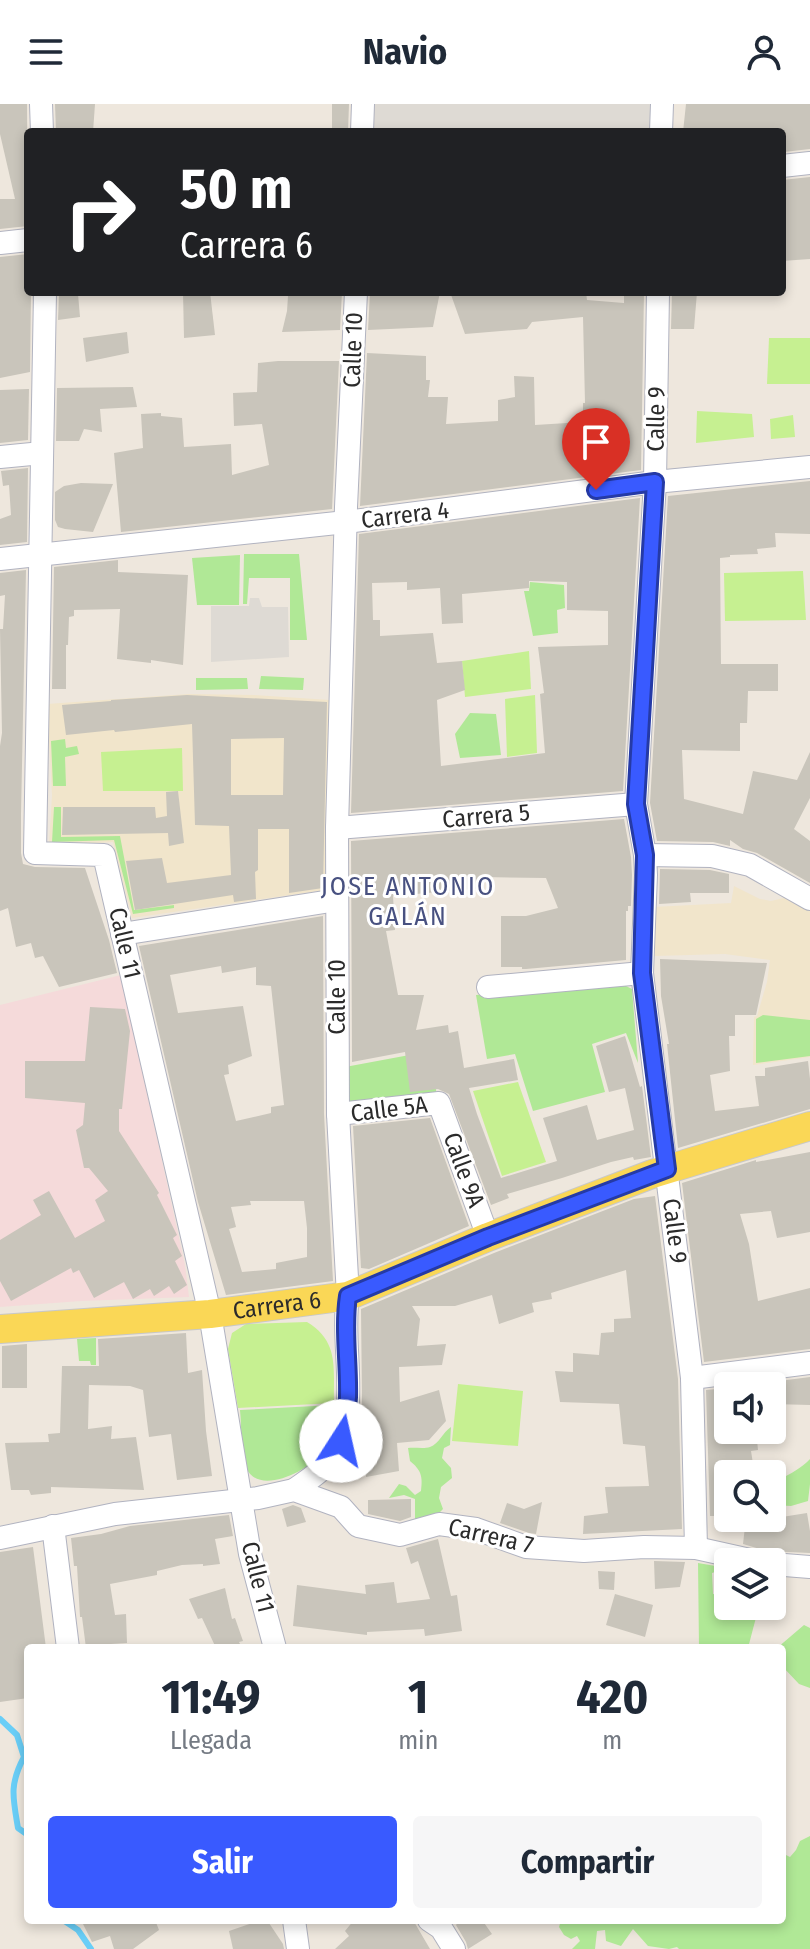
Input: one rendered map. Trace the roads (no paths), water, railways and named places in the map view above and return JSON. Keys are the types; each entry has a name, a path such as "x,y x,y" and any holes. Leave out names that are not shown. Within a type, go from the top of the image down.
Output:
{"main road":[{"name":"Carrera 6","path":"0,1329 210,1314 348,1296 488,1237 667,1169 810,1126"}],"street":[{"path":"41,104 42,128"},
{"path":"362,128 363,104"},
{"path":"661,128 662,104"},
{"path":"786,166 810,163"},
{"path":"0,243 24,240"},
{"name":"Calle 11","path":"45,296 35,853 104,855 210,1314 250,1554 274,1644"},
{"name":"Calle 10","path":"294,1490 332,1458 341,1441 348,1398 345,1314 348,1296 338,1114 337,828 356,296"},
{"name":"Calle 9","path":"658,296 655,482 636,804 645,855 642,973 692,1378 696,1548"},
{"path":"0,457 42,453"},
{"name":"Carrera 4","path":"0,559 346,522 655,482 810,467"},
{"name":"Carrera 5","path":"337,828 636,804"},
{"path":"645,855 712,856 750,865 810,899"},
{"path":"122,934 337,900"},
{"path":"488,987 642,973"},
{"name":"Calle 5A","path":"338,1114 439,1103"},
{"name":"Calle 9A","path":"439,1103 488,1237"},
{"path":"692,1378 810,1363"},
{"path":"0,1538 115,1514 275,1496 294,1490"},
{"name":"Carrera 7","path":"294,1490 341,1507 358,1526 400,1535 439,1524 476,1529 526,1547 584,1551 696,1548 714,1552"},
{"path":"53,1526 68,1644"},
{"path":"786,1565 810,1567"},
{"path":"296,1924 298,1949"},
{"path":"435,1924 454,1949"}],"waterway":[{"path":"0,1719 17,1735 24,1757"},
{"path":"24,1757 14,1784 18,1828 24,1832"},
{"path":"69,1924 78,1930 91,1949"}],"district":[{"name":"JOSE ANTONIO GALÁN","path":"408,901"}]}
